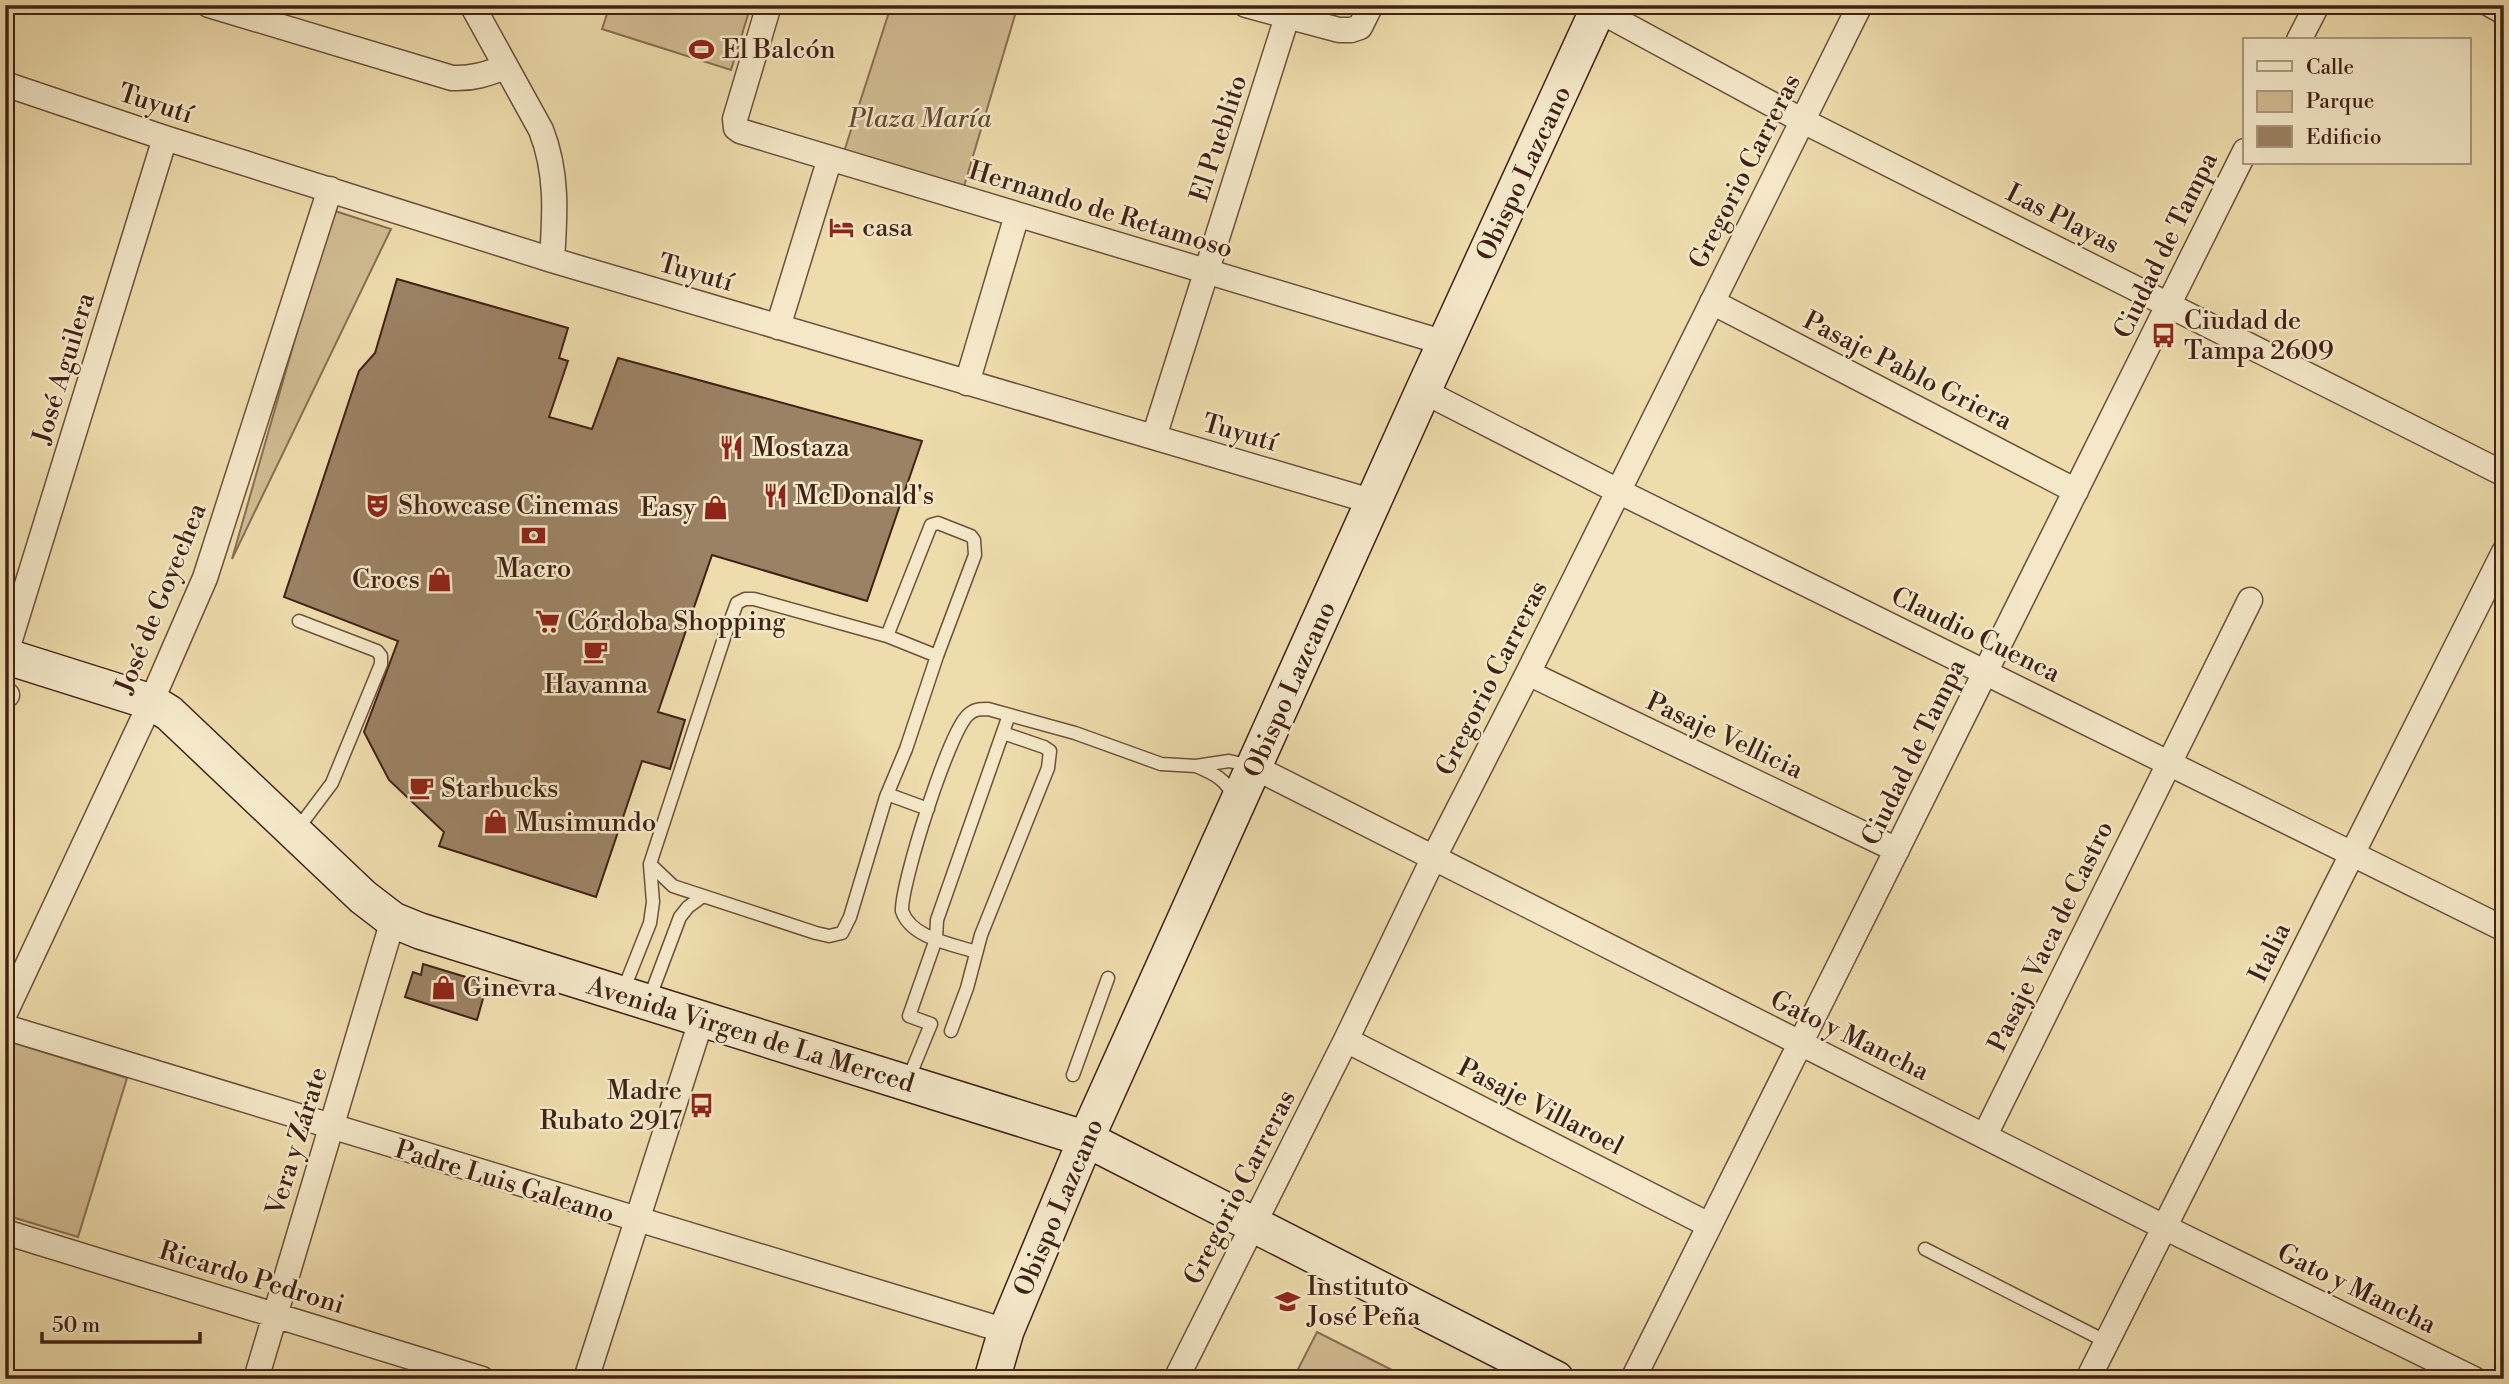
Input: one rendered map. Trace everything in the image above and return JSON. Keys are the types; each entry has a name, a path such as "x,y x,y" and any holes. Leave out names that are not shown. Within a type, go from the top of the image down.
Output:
{"main road":[{"name":"Obispo Lazcano","path":"992,1379 1006,1331 1086,1139 1445,342 1599,8"},
{"name":"Avenida Virgen de La Merced","path":"5,656 151,702 169,713 363,897 393,920 1086,1139"},
{"path":"1086,1139 1556,1379"}],"street":[{"path":"209,5 452,78 477,76 505,67"},
{"path":"472,5 550,151 555,202 552,260"},
{"name":"Hernando de Retamoso","path":"769,5 735,119 736,128 740,131 1445,342"},
{"path":"1246,5 1339,30 1360,27 1371,5"},
{"name":"Gregorio Carreras","path":"1176,1379 1860,5"},
{"path":"2300,38 2317,5"},
{"path":"2491,5 2504,12"},
{"name":"Las Playas","path":"1599,8 1803,121 2504,474"},
{"name":"El Pueblito","path":"1154,437 1287,17"},
{"name":"Tuyutí","path":"5,84 165,138 552,260 1374,502"},
{"name":"José Aguilera","path":"5,656 165,138"},
{"name":"Ciudad de Tampa","path":"1633,1379 2243,155"},
{"path":"778,327 830,158"},
{"name":"José de Goyechea","path":"5,1013 151,702 205,578 330,189"},
{"path":"967,383 1017,215"},
{"name":"Pasaje Pablo Griera","path":"1712,302 2077,491"},
{"name":"Claudio Cuenca","path":"1423,391 1618,491 2504,929"},
{"name":"Italia","path":"2088,1379 2504,552"},
{"name":"Pasaje Vaca de Castro","path":"1985,1135 2250,600"},
{"name":"Pasaje Vellicia","path":"1528,673 1897,850"},
{"name":"Gato y Mancha","path":"1254,768 2166,1228 2474,1379"},
{"name":"Vera y Zárate","path":"256,1379 393,920"},
{"path":"586,1379 702,1018"},
{"name":"Padre Luis Galeano","path":"5,1027 1006,1331"},
{"name":"Pasaje Villaroel","path":"1346,1040 1709,1225"},
{"name":"Ricardo Pedroni","path":"5,1232 482,1379"}],"lane":[{"path":"650,864 673,886 816,933 829,936 842,933 850,917 887,794 906,749 975,555 974,540 971,536 938,523 930,525 887,636"},
{"path":"635,998 653,902 650,864 737,603 754,599 887,636 937,656"},
{"path":"295,832 332,783 381,664 381,656 377,651 299,621"},
{"name":"Gato y Mancha","path":"936,939 915,928 904,918 902,911 914,853 946,759 966,716 976,709 988,709 1075,733 1161,764 1196,766 1230,761 1254,768"},
{"path":"907,1082 931,1024 909,1016 936,939 937,920 1009,715"},
{"path":"951,1031 967,988 981,935 1050,758 1049,751 1044,747 1003,733"},
{"name":"Gato y Mancha","path":"1196,766 1230,787 1236,807"},
{"path":"887,794 928,809"},
{"path":"635,998 680,917 703,896"},
{"path":"936,939 976,952"},
{"path":"1073,1075 1108,978"},
{"path":"1925,1249 2107,1342"}],"green space":[{"name":"El Balcón","path":"610,5 751,5 731,70 602,29"},
{"name":"Plaza María","path":"878,5 1018,5 962,193 841,161 890,9"},
{"path":"332,210 391,229 232,559"},
{"path":"5,1040 127,1078 78,1237 5,1215"},
{"path":"1317,1332 1394,1371 1391,1379 1293,1379"}],"building":[{"name":"Córdoba Shopping","path":"397,279 568,328 559,358 568,361 549,417 592,429 618,358 922,441 867,601 712,555 658,712 685,720 670,769 642,761 596,897 439,846 444,832 389,780 364,732 398,641 284,597 359,371 375,353"},
{"name":"Ginevra","path":"423,964 479,981 476,993 484,995 477,1020 405,997 413,972 421,975"}],"place":[{"name":"El Balcón","path":"702,49"},
{"name":"casa","path":"842,227"},
{"name":"Ciudad de Tampa 2609","path":"2164,335"},
{"name":"Mostaza","path":"732,447"},
{"name":"McDonald's","path":"775,495"},
{"name":"Showcase Cinemas","path":"378,505"},
{"name":"Easy","path":"716,507"},
{"name":"Macro","path":"534,536"},
{"name":"Crocs","path":"440,579"},
{"name":"Córdoba Shopping","path":"547,621"},
{"name":"Havanna","path":"596,652"},
{"name":"Starbucks","path":"421,788"},
{"name":"Musimundo","path":"496,822"},
{"name":"Ginevra","path":"443,987"},
{"name":"Madre Rubato 2917","path":"702,1105"},
{"name":"Instituto José Peña","path":"1287,1301"}]}
